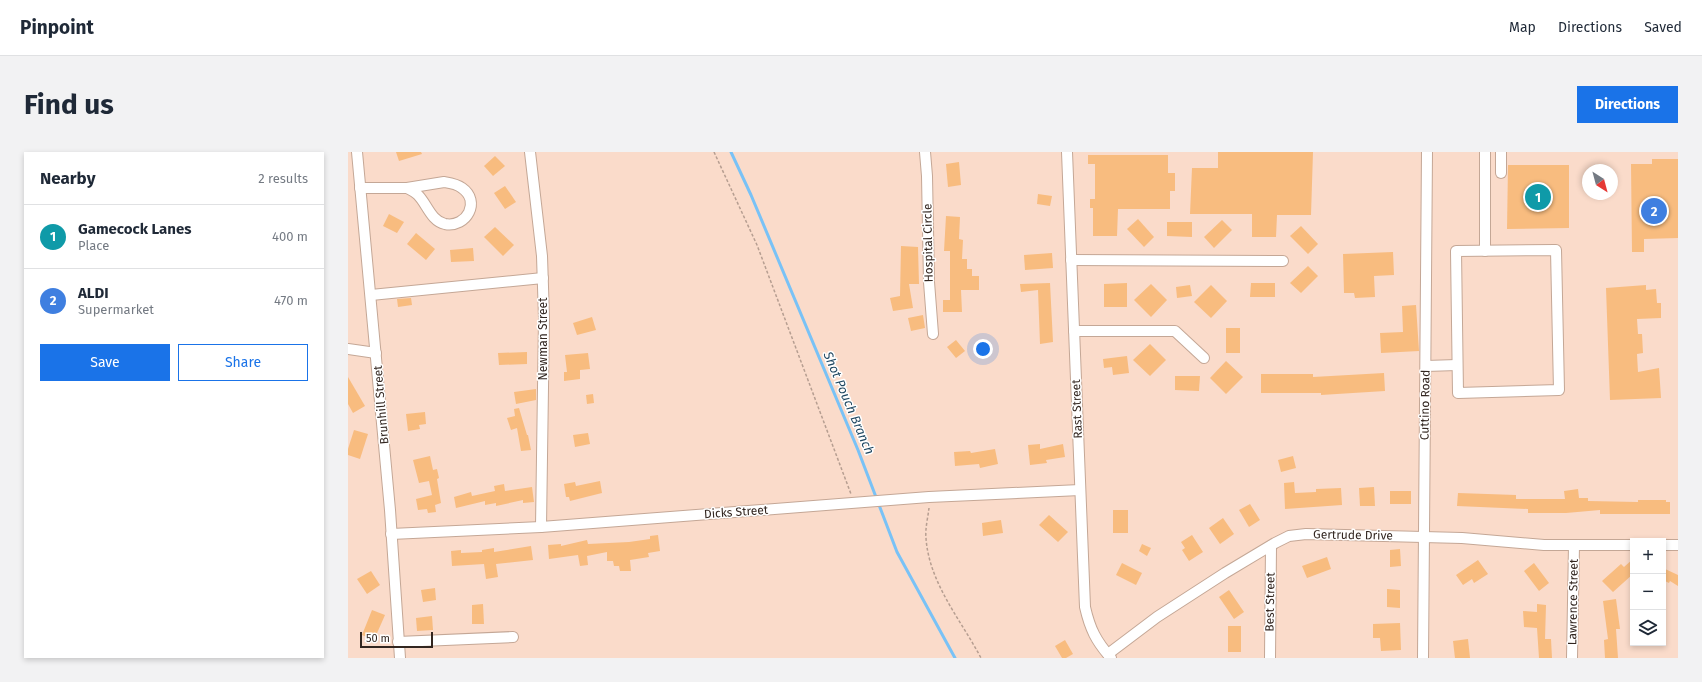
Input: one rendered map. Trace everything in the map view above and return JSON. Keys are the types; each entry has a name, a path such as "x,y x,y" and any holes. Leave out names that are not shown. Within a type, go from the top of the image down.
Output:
{"street":[{"name":"Brunhill Street","path":"358,152 360,188 376,353 400,658"},
{"name":"Newman Street","path":"530,152 543,278 544,318 541,527"},
{"name":"Hospital Circle","path":"925,152 927,176 929,282 933,334"},
{"name":"Rast Street","path":"1067,152 1085,607 1089,626 1109,656"},
{"name":"Cuttino Road","path":"1422,658 1427,152"},
{"path":"1485,152 1485,251"},
{"path":"1501,152 1501,173"},
{"path":"360,188 407,188 444,182 455,184 463,188 468,195 471,203 469,215 459,222 446,224 440,222 433,216 417,194 407,188"},
{"path":"1556,250 1558,390 1458,393 1456,251 1485,251 1556,250"},
{"path":"1071,260 1283,261"},
{"path":"370,295 543,278"},
{"path":"1074,330 1175,331 1204,358"},
{"path":"348,349 376,353"},
{"path":"1426,366 1458,365"},
{"name":"Dicks Street","path":"391,534 541,527 859,502 1080,490"},
{"name":"Gertrude Drive","path":"1109,656 1157,617 1289,536 1306,534 1424,536 1574,545 1630,545"},
{"name":"Lawrence Street","path":"1572,658 1574,545"},
{"path":"1666,545 1678,545"},
{"name":"Best Street","path":"1270,658 1271,546"},
{"path":"398,642 513,637"}],"path":[{"path":"714,152 757,245 859,502"},
{"path":"930,506 926,537 929,558 941,590 981,658"}],"building":[{"path":"396,152 421,152 422,154 399,161"},
{"path":"1218,152 1313,152 1311,215 1277,215 1276,237 1252,237 1252,214 1190,214 1192,168 1218,168"},
{"path":"1088,155 1168,155 1168,173 1175,173 1175,191 1170,191 1170,209 1118,209 1117,236 1093,236 1093,208 1090,208 1090,199 1095,199 1095,164 1088,164"},
{"path":"495,156 505,166 493,176 484,166"},
{"path":"1652,159 1678,159 1678,238 1644,239 1644,252 1632,252 1631,164 1652,164"},
{"path":"959,162 961,185 948,187 946,164"},
{"path":"1508,165 1569,165 1569,228 1507,229"},
{"path":"505,186 516,202 505,209 494,193"},
{"path":"1038,194 1052,196 1050,206 1037,204"},
{"path":"389,214 404,222 397,233 383,226"},
{"path":"946,216 960,217 959,239 963,240 962,259 967,259 967,269 972,269 972,276 979,276 979,290 961,290 962,312 943,312 943,300 950,300 950,251 944,251"},
{"path":"1138,219 1154,237 1144,247 1127,229"},
{"path":"1222,220 1232,230 1214,248 1204,237"},
{"path":"1167,222 1192,222 1192,237 1167,236"},
{"path":"1301,226 1318,244 1308,254 1290,236"},
{"path":"495,227 514,245 503,256 484,237"},
{"path":"416,233 435,249 426,260 407,244"},
{"path":"901,246 918,247 919,284 909,284 913,308 893,311 890,298 900,296"},
{"path":"473,248 474,261 451,262 450,250"},
{"path":"1393,252 1394,275 1374,276 1375,297 1355,298 1354,293 1344,293 1343,254"},
{"path":"1052,253 1053,268 1025,270 1024,255"},
{"path":"1308,266 1318,276 1301,293 1290,283"},
{"path":"1050,283 1053,342 1040,344 1038,290 1021,292 1020,284"},
{"path":"1127,283 1127,307 1104,307 1104,284"},
{"path":"1251,283 1275,283 1275,297 1250,297"},
{"path":"1151,284 1167,300 1151,317 1134,300"},
{"path":"1190,285 1192,296 1177,298 1176,287"},
{"path":"1211,285 1227,301 1211,318 1194,302"},
{"path":"1646,285 1646,290 1656,289 1657,303 1661,303 1661,318 1637,319 1638,334 1642,334 1643,353 1637,354 1638,372 1659,368 1661,398 1610,400 1606,288"},
{"path":"411,298 412,305 398,307 397,299"},
{"path":"1416,305 1419,351 1381,353 1380,333 1403,332 1402,306"},
{"path":"923,315 925,328 911,331 908,318"},
{"path":"592,317 596,330 577,335 573,323"},
{"path":"1226,328 1240,328 1240,353 1226,353"},
{"path":"956,340 965,351 956,358 947,347"},
{"path":"1150,344 1166,360 1150,376 1133,360"},
{"path":"527,352 527,364 499,365 498,353"},
{"path":"588,353 590,369 580,370 580,379 564,381 564,372 567,372 565,355"},
{"path":"1127,356 1129,373 1113,375 1112,367 1104,368 1103,359"},
{"path":"1226,361 1243,377 1226,394 1210,378"},
{"path":"1384,373 1385,391 1321,395 1321,393 1261,393 1261,374 1313,374 1313,377"},
{"path":"1175,376 1200,376 1199,391 1175,390"},
{"path":"348,377 365,406 353,413 348,404"},
{"path":"536,389 536,400 516,404 514,392"},
{"path":"593,394 594,403 587,404 586,395"},
{"path":"519,408 528,435 531,450 521,451 517,428 511,430 507,418 515,416 514,409"},
{"path":"425,412 426,424 419,425 420,429 408,431 406,414"},
{"path":"354,430 368,434 360,459 348,455 348,449"},
{"path":"588,433 590,444 575,447 573,435"},
{"path":"1040,444 1040,449 1063,444 1065,457 1046,460 1047,463 1030,465 1028,445"},
{"path":"995,449 998,464 980,468 979,464 955,466 954,452 970,451 971,453"},
{"path":"430,456 433,470 437,469 441,503 435,505 436,512 428,513 427,509 418,510 416,499 432,495 429,481 419,483 413,460"},
{"path":"1293,456 1296,468 1281,472 1278,460"},
{"path":"600,481 602,493 570,501 569,497 566,497 564,484 575,482 576,486"},
{"path":"1294,482 1295,493 1316,492 1316,489 1341,488 1342,505 1285,509 1284,483"},
{"path":"504,484 505,491 532,487 534,502 523,503 523,500 496,506 496,503 485,505 485,501 456,508 454,497 471,492 472,496 495,491 494,486"},
{"path":"1374,487 1375,506 1360,506 1359,488"},
{"path":"1578,489 1579,498 1588,498 1588,501 1638,502 1638,500 1666,500 1666,502 1670,502 1670,514 1600,514 1600,510 1566,513 1528,513 1528,509 1457,506 1458,493 1516,495 1516,499 1565,499 1564,491"},
{"path":"1390,491 1411,491 1411,504 1390,504"},
{"path":"1250,504 1260,520 1249,527 1239,510"},
{"path":"1113,510 1128,510 1128,533 1113,533"},
{"path":"1049,515 1068,532 1058,542 1039,525"},
{"path":"1223,518 1234,534 1220,544 1209,528"},
{"path":"1001,520 1003,533 983,536 982,523"},
{"path":"658,535 660,551 648,553 649,557 630,560 631,571 620,571 619,566 614,566 613,561 607,561 607,552 587,556 588,565 580,566 578,555 549,559 548,545 561,544 561,546 587,540 588,544 629,542 650,539 650,536"},
{"path":"1192,535 1203,552 1189,561 1182,550 1185,548 1181,542"},
{"path":"1142,544 1151,548 1147,556 1139,551"},
{"path":"531,546 533,560 496,564 498,577 486,579 484,564 452,566 451,551 461,550 461,553 482,552 482,550 494,548 494,552"},
{"path":"1400,549 1401,566 1390,567 1390,550"},
{"path":"1327,557 1331,569 1307,578 1302,566"},
{"path":"1478,560 1488,574 1474,583 1472,579 1463,585 1456,575"},
{"path":"1630,562 1630,577 1613,592 1602,581 1621,564 1624,567"},
{"path":"1122,563 1142,573 1136,585 1116,575"},
{"path":"1534,563 1549,583 1539,591 1524,571"},
{"path":"1666,569 1678,575 1678,586 1670,581 1669,583 1666,582"},
{"path":"371,571 380,585 367,594 357,579"},
{"path":"435,588 436,600 423,602 421,590"},
{"path":"1387,589 1400,590 1400,608 1387,607"},
{"path":"1229,590 1244,612 1234,619 1219,597"},
{"path":"1616,599 1620,629 1616,629 1618,658 1605,658 1604,640 1608,639 1603,601"},
{"path":"483,604 484,624 472,624 472,605"},
{"path":"1537,604 1546,605 1545,639 1551,639 1552,658 1539,658 1537,628 1524,627 1523,611 1537,612"},
{"path":"372,610 385,615 374,640 362,635"},
{"path":"432,616 433,630 417,631 416,618"},
{"path":"1400,623 1401,650 1381,651 1380,638 1373,638 1373,624"},
{"path":"1228,626 1241,626 1241,652 1228,652"},
{"path":"1468,639 1470,658 1455,658 1453,641"},
{"path":"1065,640 1073,654 1066,658 1062,658 1055,646"}],"waterway":[{"name":"Shot Pouch Branch","path":"731,152 751,195 858,450 897,552 955,658"}],"place":[{"name":"Gamecock Lanes","path":"1538,197"},
{"name":"ALDI","path":"1654,211"}]}
